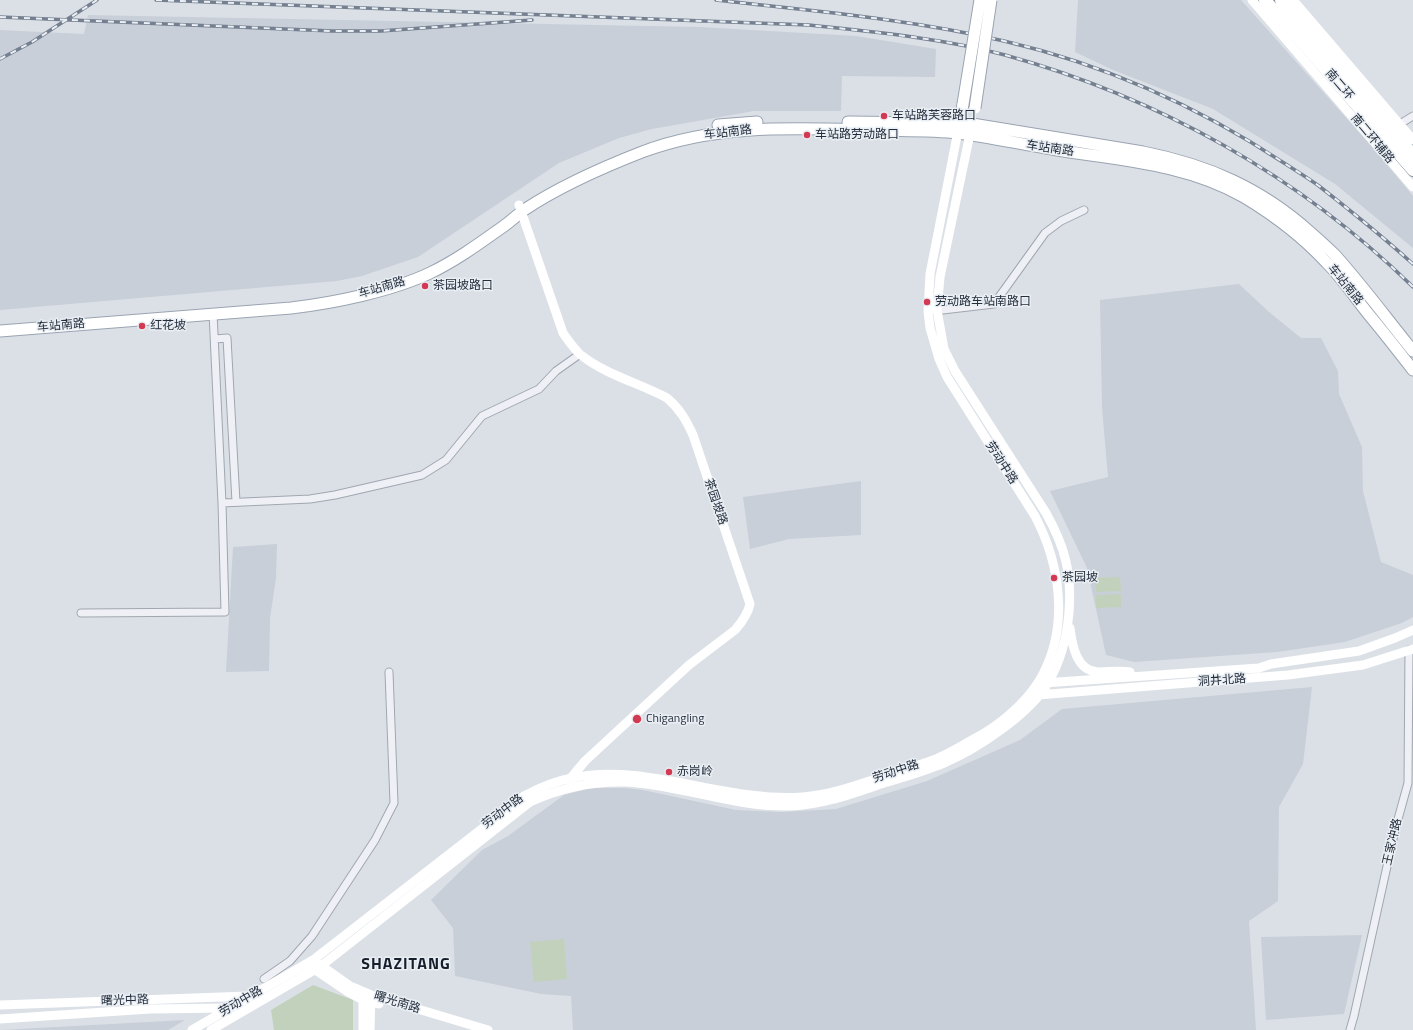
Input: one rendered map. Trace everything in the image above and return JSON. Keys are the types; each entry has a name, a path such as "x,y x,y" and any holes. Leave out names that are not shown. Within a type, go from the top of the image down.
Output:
{"highway":[{"name":"南二环","path":"1265,0 1413,170"},
{"name":"南二环","path":"1281,0 1413,154"}],"main road":[{"name":"劳动中路","path":"192,1030 250,996 314,965 524,796 549,785 572,777 624,775 765,798 817,796 937,759 993,727 1012,712 1027,696 1043,673 1052,648 1058,617 1058,586 1051,555 1035,516 947,378 936,349 932,311 930,274 963,104 980,0"},
{"name":"劳动中路","path":"211,1030 249,1008 314,965 530,802 559,790 604,782 626,782 647,784 736,802 765,806 792,806 817,803 916,773 952,760 1002,730 1040,695 1048,683 1059,660 1067,632 1070,586 1069,574 1062,549 1054,528 1046,513 954,371 944,349 932,311 971,130 991,0"},
{"name":"南二环辅路","path":"1252,0 1413,187"},
{"path":"1293,0 1413,140"},
{"name":"车站南路","path":"0,325 213,307 290,303 365,289 400,278 434,264 461,249 521,208 576,180 661,145 706,135 731,131 762,129 958,128 971,130 1014,131 1168,157 1211,170 1248,187 1300,223 1334,254 1413,351"},
{"name":"车站南路","path":"971,130 1012,143 1104,156 1164,167 1202,178 1242,196 1282,222 1328,263 1413,370"},
{"name":"车站南路","path":"0,330 311,305 368,294 426,275 464,255 521,208"},
{"name":"茶园坡路","path":"521,208 563,333 580,354 602,369 667,398 676,406 684,417 693,435 750,604 748,612 735,630 689,665 585,761 559,790"},
{"path":"1068,620 1076,656 1086,667 1098,672 1129,671 1140,676"},
{"name":"洞井北路","path":"1036,684 1259,668 1271,664 1359,651 1413,630"},
{"name":"洞井北路","path":"1027,696 1288,675 1363,665 1411,650"},
{"name":"曙光南路","path":"314,965 348,992 488,1030"},
{"name":"曙光中路","path":"0,1005 250,996"},
{"path":"363,1030 367,997"},
{"path":"367,997 370,1030"},
{"name":"曙光南路","path":"367,997 468,1030"},
{"name":"曙光中路","path":"0,1019 150,1010 249,1008"}],"street":[{"path":"1400,124 1413,116"},
{"path":"932,311 994,304 1045,233 1061,221 1084,210"},
{"path":"81,613 225,612 222,503 213,313"},
{"path":"215,339 227,338 236,502"},
{"path":"222,503 310,499 422,475 446,460 482,416 539,389 556,371 580,354"},
{"name":"王家冲路","path":"1350,1030 1395,830 1408,783 1411,650"},
{"path":"264,979 290,961 312,936 375,840 394,803 390,672"}],"shaded area":[{"path":"1078,0 1241,0 1374,149 1413,196 1413,248 1335,184 1213,109 1113,70 1075,52"},
{"path":"88,15 700,27 856,36 936,49 935,77 842,76 841,111 754,111 652,129 619,138 559,163 418,257 362,276 337,281 0,310 0,30 84,34"},
{"path":"1239,284 1269,312 1301,338 1321,338 1338,371 1339,394 1362,447 1363,491 1381,562 1413,575 1413,617 1402,623 1345,642 1277,652 1134,662 1106,655 1087,568 1050,491 1108,477 1102,408 1100,300"},
{"path":"861,481 861,535 789,539 750,549 743,497"},
{"path":"277,544 276,578 270,618 269,671 226,672 233,547"},
{"path":"1312,687 1303,764 1279,807 1278,901 1249,921 1256,1030 573,1030 571,996 541,994 455,976 453,928 431,900 482,850 508,836 564,795 591,788 624,788 643,790 736,810 781,812 836,809 927,781 1020,740 1062,709"},
{"path":"1362,935 1344,1014 1266,1020 1261,937"},
{"path":"185,1020 168,1030 0,1030"}],"green space":[{"path":"1120,577 1121,591 1096,592 1095,578"},
{"path":"1121,594 1121,607 1096,608 1096,595"},
{"path":"564,939 567,979 534,982 530,942"},
{"path":"313,985 353,1000 353,1030 274,1030 271,1010"}],"railway":[{"path":"0,59 32,42 97,0"},
{"path":"156,0 808,25 907,36 981,49 1062,73 1117,94 1171,118 1224,146 1275,176 1323,210 1370,247 1413,287"},
{"path":"716,0 861,16 969,33 1041,51 1114,75 1184,106 1252,143 1284,163 1319,186 1367,224 1413,264"},
{"path":"0,17 332,31 381,31 532,20"}],"place":[{"name":"车站路芙蓉路口","path":"884,116"},
{"name":"车站路劳动路口","path":"807,135"},
{"name":"茶园坡路口","path":"425,286"},
{"name":"劳动路车站南路口","path":"927,302"},
{"name":"红花坡","path":"142,326"},
{"name":"茶园坡","path":"1054,578"},
{"name":"Chigangling","path":"637,719"},
{"name":"赤岗岭","path":"669,772"}],"district":[{"name":"SHAZITANG","path":"406,965"}]}
